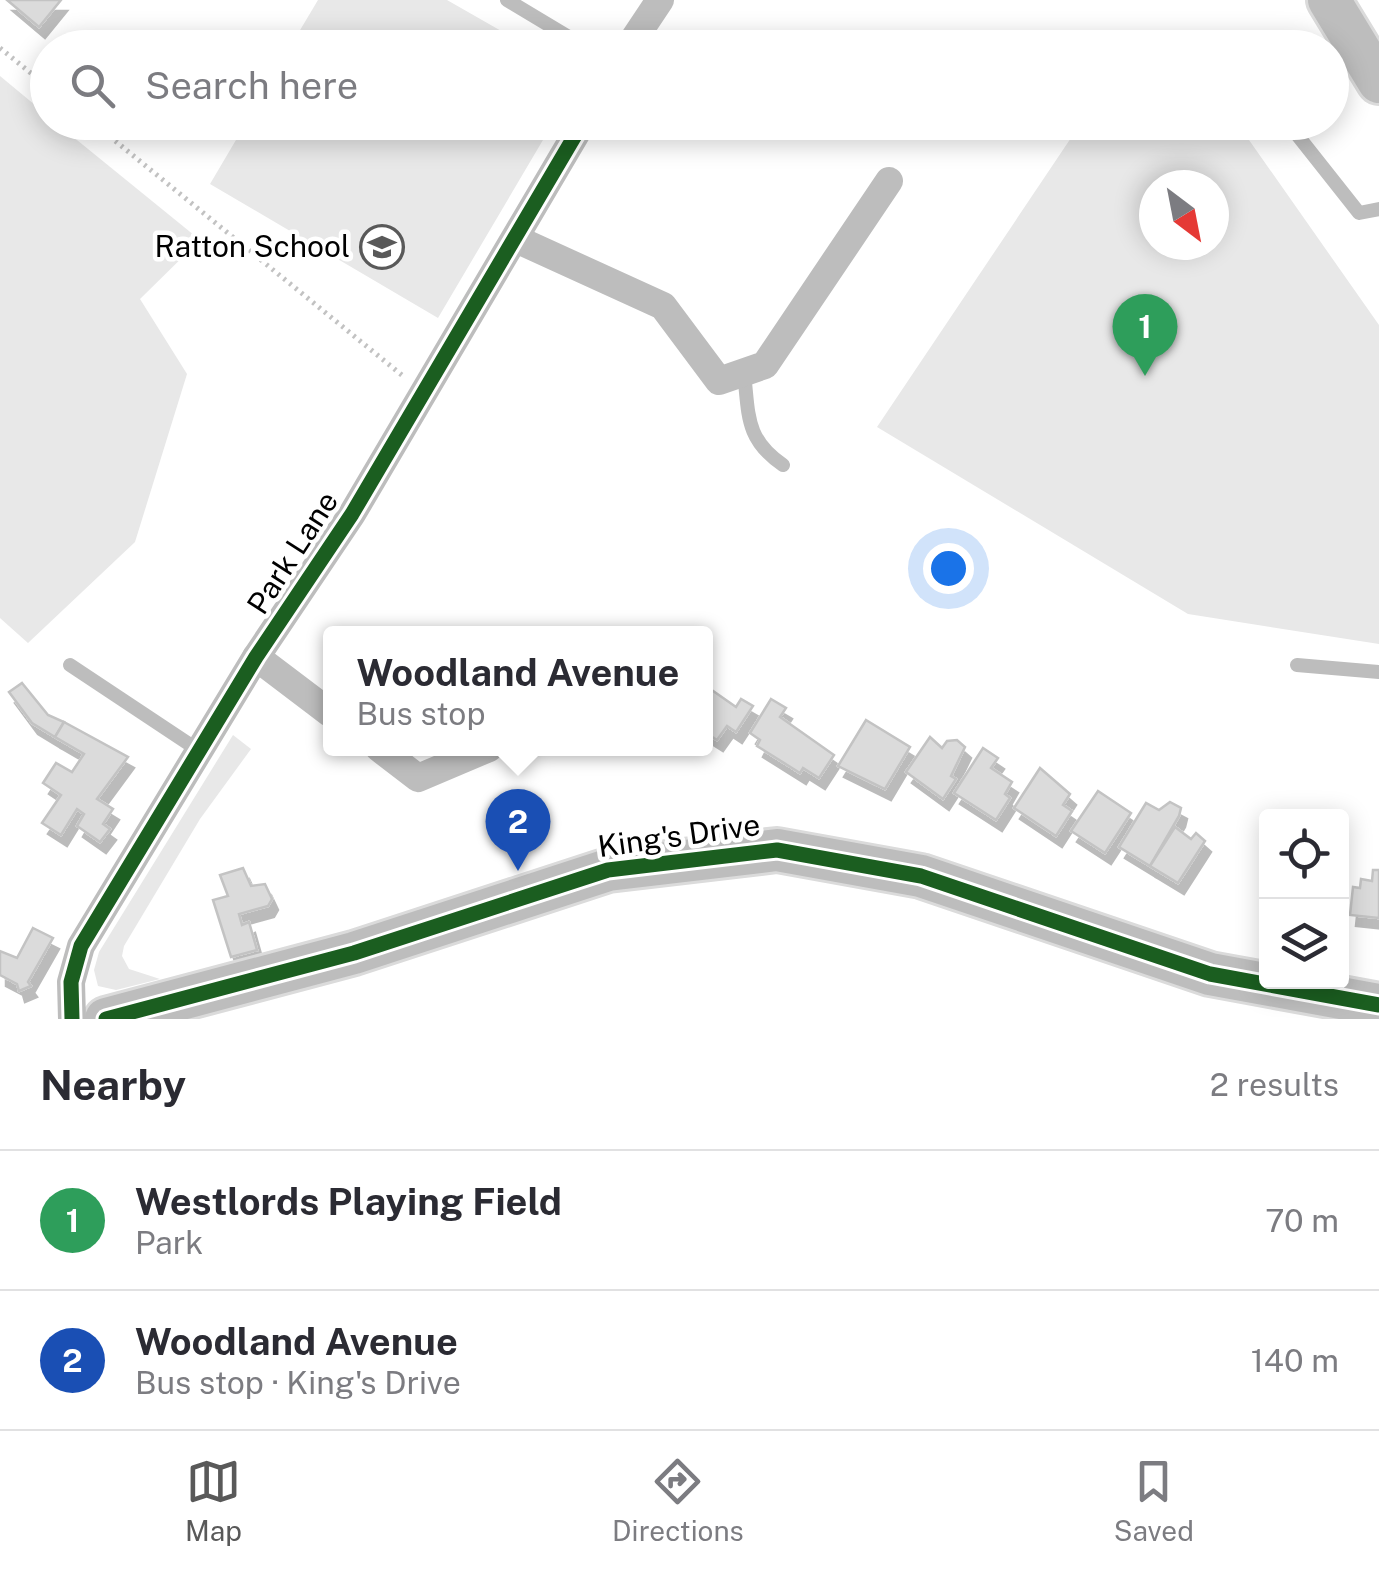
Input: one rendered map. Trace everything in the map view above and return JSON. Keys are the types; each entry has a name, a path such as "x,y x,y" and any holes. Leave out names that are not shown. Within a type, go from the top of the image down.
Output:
{"main road":[{"path":"1329,0 1347,30"},
{"path":"1349,33 1379,82"},
{"name":"King's Drive","path":"106,1019 354,953 608,870 777,850 921,876 1210,974 1327,1007 1379,1004"}],"street":[{"path":"640,30 660,0"},
{"name":"Park Lane","path":"72,1019 71,982 81,946 256,657 352,514 573,140"},
{"path":"516,239 663,306 720,381 765,365 890,181"},
{"path":"256,657 323,708"},
{"path":"389,756 418,778 470,756"}],"lane":[{"path":"507,0 557,30"},
{"path":"1301,140 1359,213 1379,209"},
{"path":"744,373 750,428 762,450 782,466"},
{"path":"1296,664 1379,672"},
{"path":"70,665 198,750"}],"path":[{"path":"0,48 30,72"},
{"path":"114,140 424,393"}],"shaded area":[{"path":"318,0 447,0 499,30 300,30"},
{"path":"0,76 30,101 30,140 77,140 200,240 140,299 187,374 135,542 28,643 0,618"},
{"name":"Ratton School","path":"236,140 543,140 438,318 210,184"},
{"path":"1070,140 1249,140 1379,325 1379,644 1188,614 877,427"},
{"path":"233,735 251,749 200,819 124,946 122,956 129,969 160,979 116,990 98,986 94,970 99,952"}],"building":[{"path":"7,0 61,0 39,27"},
{"path":"22,683 48,715 64,722 55,737 32,723 9,692"},
{"path":"713,691 736,707 741,699 753,706 736,732 727,726 717,740 713,737"},
{"path":"771,699 786,708 780,717 834,755 819,778 803,768 800,773 757,746 760,740 750,733"},
{"path":"866,720 910,747 885,789 838,766"},
{"path":"64,722 128,757 97,799 113,809 103,824 110,829 100,842 77,826 84,814 77,809 61,835 42,823 61,795 43,783 56,763 72,772 84,754 55,737"},
{"path":"930,737 942,748 947,741 957,740 965,747 951,776 956,779 943,799 906,772"},
{"path":"983,748 998,758 991,768 1012,782 1005,794 1010,798 996,820 954,793"},
{"path":"1040,768 1070,794 1063,805 1072,811 1056,836 1014,808"},
{"path":"1098,791 1131,813 1105,853 1071,831"},
{"path":"1170,802 1181,808 1179,816 1150,866 1119,847 1146,803 1159,810"},
{"path":"1175,827 1191,839 1196,833 1205,841 1178,883 1150,866"},
{"path":"243,868 251,886 265,884 272,899 268,906 239,914 242,925 249,922 257,950 231,957 213,900 228,896 220,875"},
{"path":"1373,870 1379,870 1379,918 1350,915 1353,887 1360,888 1361,879 1372,881"},
{"path":"33,928 53,938 28,982 31,986 19,991 17,984 0,975 0,951 17,958"}],"cycle path":[{"path":"72,1019 71,982 81,946 256,657 352,514 572,140"},
{"path":"106,1019 354,953 608,870 777,850 921,876 1210,974 1379,1005"}],"place":[{"name":"Ratton School","path":"382,247"},
{"name":"Westlords Playing Field","path":"1145,376"},
{"name":"Woodland Avenue","path":"518,871"}]}
